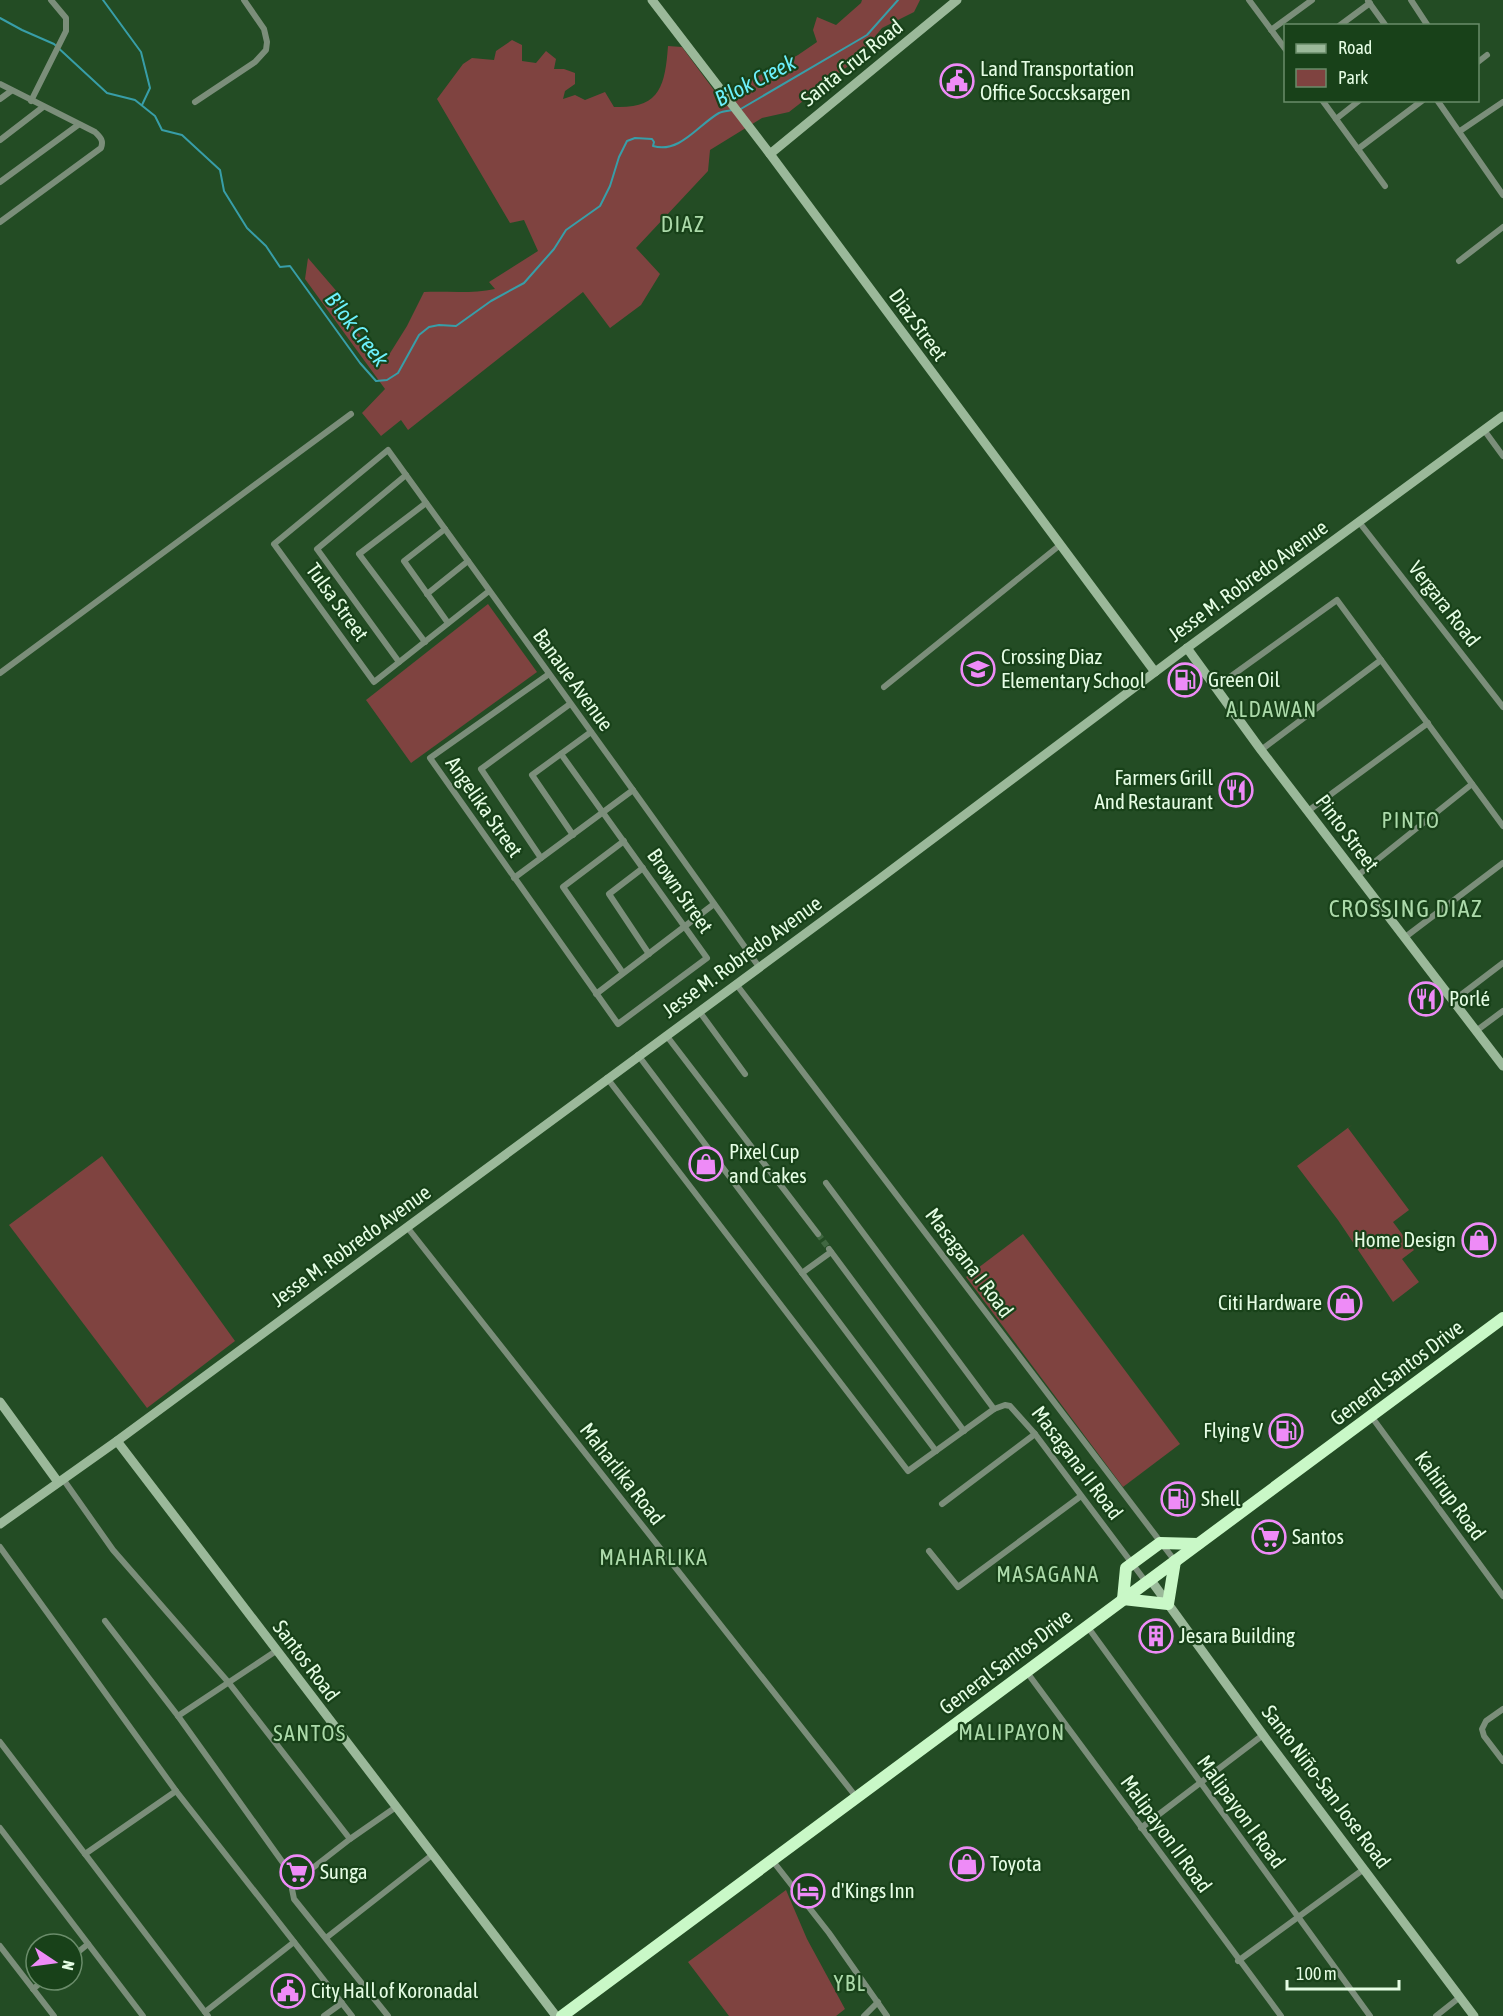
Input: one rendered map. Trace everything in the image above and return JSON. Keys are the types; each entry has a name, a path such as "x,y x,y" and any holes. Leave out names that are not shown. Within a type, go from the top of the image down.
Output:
{"highway":[{"name":"General Santos Drive","path":"562,2016 1503,1318"},
{"path":"1175,1561 1168,1604 1123,1599 1126,1568 1160,1543 1198,1544"}],"main road":[{"name":"Diaz Street","path":"652,0 770,154 1155,672"},
{"name":"Santa Cruz Road","path":"770,154 957,0"},
{"name":"Jesse M. Robredo Avenue","path":"0,1524 117,1442 1503,416"},
{"name":"Pinto Street","path":"1187,648 1260,750 1503,1066"},
{"path":"0,1402 60,1481"},
{"name":"Santos Road","path":"117,1442 556,2016"},
{"name":"Santo Niño-San Jose Road","path":"1148,1581 1168,1604 1263,1735 1474,2016"}],"street":[{"path":"31,101 61,43 68,22 51,0"},
{"path":"195,102 255,63 266,50 264,28 244,0"},
{"path":"1249,0 1284,47"},
{"path":"1271,30 1312,0"},
{"path":"1411,0 1427,24"},
{"path":"1342,24 1369,2 1385,24"},
{"path":"1479,61 1487,55"},
{"path":"0,84 101,137 103,144 101,148 0,222"},
{"path":"0,99 11,91"},
{"path":"1323,102 1385,186"},
{"path":"1336,119 1357,102"},
{"path":"1358,149 1420,102"},
{"path":"1438,102 1503,195"},
{"path":"1460,131 1503,102"},
{"path":"0,140 43,107"},
{"path":"0,182 78,125"},
{"path":"1460,261 1503,227"},
{"path":"0,673 351,414"},
{"path":"1484,430 1503,456"},
{"name":"Banaue Avenue","path":"388,450 759,967"},
{"name":"Tulsa Street","path":"388,450 274,544 374,682 489,591"},
{"path":"399,662 317,549 406,475"},
{"path":"425,642 359,554 426,503"},
{"name":"Vergara Road","path":"1359,522 1503,707"},
{"path":"445,529 404,561 448,623"},
{"path":"884,687 1060,545"},
{"path":"427,594 468,561"},
{"path":"1216,687 1337,600 1503,826"},
{"path":"1260,750 1382,660"},
{"name":"Angelika Street","path":"549,674 430,758 618,1024"},
{"path":"541,858 481,769 570,704"},
{"path":"1308,811 1428,723"},
{"path":"573,834 532,776 591,732"},
{"name":"Brown Street","path":"561,754 707,957 618,1024"},
{"path":"1357,876 1472,784"},
{"path":"514,878 633,790"},
{"path":"623,973 563,887 624,841"},
{"path":"1404,938 1503,863"},
{"path":"643,868 609,894 649,954"},
{"path":"596,994 714,904"},
{"path":"1453,1001 1503,963"},
{"name":"Masagana I Road","path":"736,984 1175,1561"},
{"path":"699,1011 745,1074"},
{"path":"1476,1031 1503,1011"},
{"path":"666,1035 818,1234"},
{"path":"639,1055 936,1451"},
{"path":"608,1078 908,1471 994,1409 826,1183"},
{"name":"Maharlika Road","path":"407,1227 857,1798"},
{"path":"802,1273 830,1251 964,1431"},
{"name":"Masagana II Road","path":"994,1409 1005,1405 1010,1406 1035,1434 1132,1564 1148,1581"},
{"name":"Kahirup Road","path":"1371,1416 1503,1596"},
{"path":"942,1504 1035,1434"},
{"path":"60,1481 113,1550 229,1683 350,1839"},
{"path":"929,1551 958,1587 1081,1496"},
{"path":"0,1547 176,1791 352,2016"},
{"path":"105,1621 178,1716 296,1881"},
{"name":"Malipayon I Road","path":"1087,1626 1370,2016"},
{"path":"178,1716 276,1651"},
{"name":"Malipayon II Road","path":"1026,1671 1281,2016"},
{"path":"1503,1709 1486,1721 1482,1729 1484,1737 1503,1761"},
{"path":"1141,1828 1263,1735"},
{"path":"0,1742 206,2014 294,1942"},
{"path":"85,1854 176,1791"},
{"path":"388,2016 292,1895 292,1889 296,1881 396,1807"},
{"path":"0,1828 144,2016"},
{"path":"326,1938 432,1855"},
{"path":"772,1860 888,2016"},
{"path":"1239,1961 1364,1869"},
{"path":"84,1947 88,1944"},
{"path":"0,1946 24,1977"},
{"path":"35,1992 54,2016"},
{"path":"1436,2016 1460,1997"},
{"path":"864,2016 878,2002"},
{"path":"324,2016 342,2003"}],"green space":[{"path":"862,0 920,0 914,12 882,28 856,60 789,112 762,118 710,150 708,171 636,248 660,274 641,305 610,328 583,292 408,430 401,420 381,436 362,413 385,389 305,279 308,258 345,301 346,317 377,357 387,358 424,292 468,292 495,289 489,282 538,251 524,220 510,223 437,99 463,64 472,58 494,60 496,51 512,40 522,45 522,61 536,63 546,51 556,59 554,69 564,69 575,73 575,84 565,91 563,99 575,95 585,100 605,92 614,107 629,107 651,99 662,83 668,46 682,47 719,97 798,55 817,42 813,30 817,17 836,25"},
{"path":"488,604 537,672 411,763 366,700"},
{"path":"1353,1124 1348,1128 1409,1210 1393,1222 1414,1250 1402,1259 1419,1282 1393,1302 1338,1220 1297,1166"},
{"path":"102,1156 235,1341 147,1408 9,1225"},
{"path":"1023,1234 1180,1444 1123,1487 966,1277"},
{"path":"786,1890 807,1939 845,2009 836,2016 729,2016 688,1962"}],"waterway":[{"path":"103,0 141,52 150,88 142,105"},
{"name":"B'lok Creek","path":"739,110 867,35 898,0"},
{"name":"B'lok Creek","path":"0,18 54,44 107,93 135,100 155,116 162,130 182,135 220,170 224,191 247,228 266,246 280,267 290,266 360,363 376,381 387,380 398,373 419,335 429,327 456,326 491,301 524,283 554,249 566,230 600,206 627,141 635,138 652,139 653,146 672,146 689,137 719,113 733,110"}],"tunnel":[{"path":"818,1234 829,1249"}],"place":[{"name":"Land Transportation Office Soccsksargen","path":"957,81"},
{"name":"Crossing Diaz Elementary School","path":"978,669"},
{"name":"Green Oil","path":"1185,680"},
{"name":"Farmers Grill And Restaurant","path":"1236,790"},
{"name":"Porlé","path":"1426,999"},
{"name":"Pixel Cup and Cakes","path":"706,1164"},
{"name":"Home Design","path":"1479,1240"},
{"name":"Citi Hardware","path":"1345,1303"},
{"name":"Flying V","path":"1286,1431"},
{"name":"Shell","path":"1178,1499"},
{"name":"Santos","path":"1269,1537"},
{"name":"Jesara Building","path":"1156,1636"},
{"name":"Toyota","path":"967,1864"},
{"name":"Sunga","path":"297,1872"},
{"name":"d'Kings Inn","path":"808,1891"},
{"name":"City Hall of Koronadal","path":"288,1991"}],"district":[{"name":"DIAZ","path":"683,224"},
{"name":"ALDAWAN","path":"1272,709"},
{"name":"PINTO","path":"1411,820"},
{"name":"CROSSING DIAZ","path":"1406,909"},
{"name":"MAHARLIKA","path":"654,1557"},
{"name":"MASAGANA","path":"1048,1574"},
{"name":"MALIPAYON","path":"1012,1732"},
{"name":"SANTOS","path":"310,1733"},
{"name":"YBL","path":"850,1983"}]}
